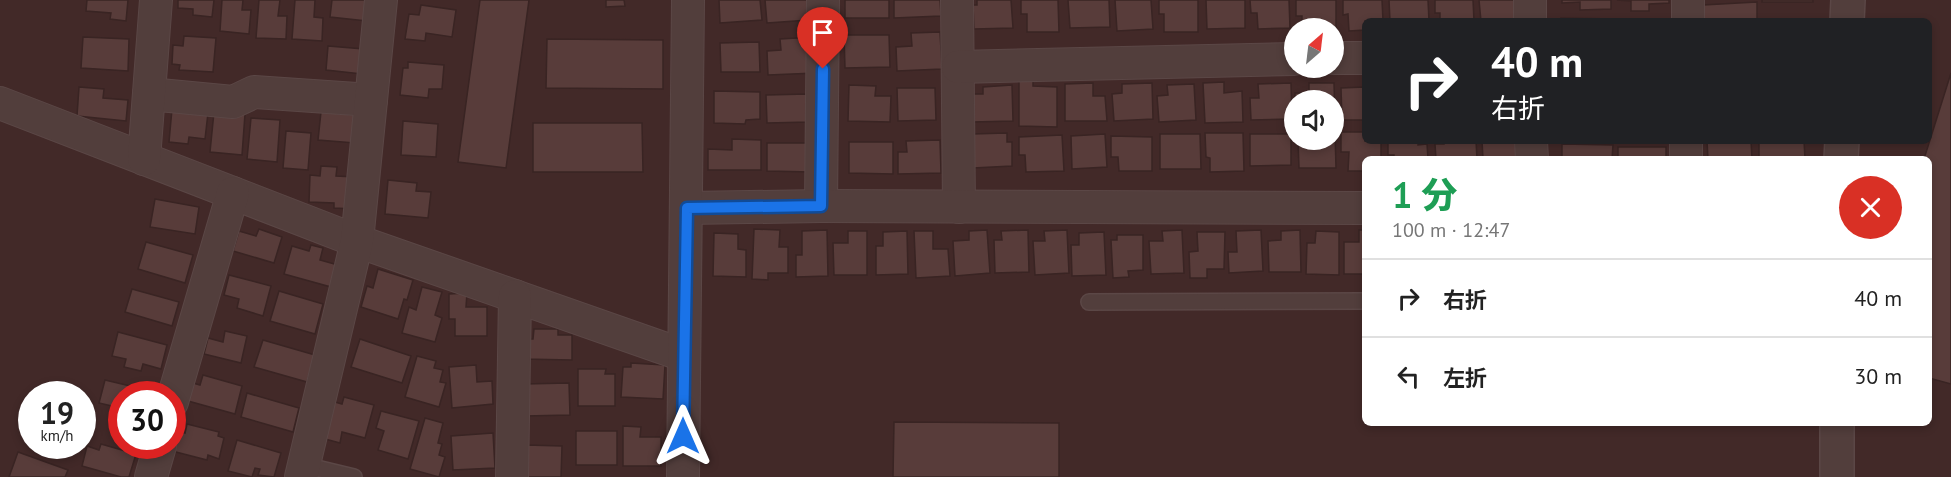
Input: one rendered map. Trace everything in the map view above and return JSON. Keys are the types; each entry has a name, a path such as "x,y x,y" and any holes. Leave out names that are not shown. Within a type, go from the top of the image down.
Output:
{"street":[{"path":"144,159 156,0"},
{"path":"303,471 357,241 381,0"},
{"path":"682,477 688,0"},
{"path":"821,206 823,0"},
{"path":"957,0 959,207"},
{"path":"1530,0 1530,18"},
{"path":"1688,0 1688,18"},
{"path":"1847,18 1848,0"},
{"path":"1344,58 1362,58"},
{"path":"958,67 1284,59"},
{"path":"149,94 233,102 254,92 371,100"},
{"path":"0,104 357,241 683,355"},
{"path":"178,381 233,193"},
{"path":"687,208 821,206 1362,208"},
{"path":"512,477 515,296"},
{"path":"1837,426 1837,477"},
{"path":"151,477 156,459"}],"lane":[{"path":"1089,302 1362,301"},
{"path":"303,471 354,477"}],"building":[{"path":"87,0 128,0 126,21 110,19 111,13 86,11"},
{"path":"178,0 214,0 212,17 193,15 193,9 178,8"},
{"path":"222,0 243,0 242,10 251,10 249,34 220,31"},
{"path":"259,0 280,0 278,16 287,16 286,39 256,38"},
{"path":"295,0 315,0 314,17 323,18 322,41 292,39"},
{"path":"332,0 369,0 367,21 330,17"},
{"path":"480,0 529,0 506,168 458,162"},
{"path":"606,0 624,0 625,6 606,7"},
{"path":"719,0 760,0 762,20 720,23"},
{"path":"765,0 808,0 809,20 767,23"},
{"path":"845,0 889,0 889,18 845,18"},
{"path":"894,0 940,0 941,16 894,18"},
{"path":"977,0 1011,0 1013,28 974,29 973,5 977,5"},
{"path":"1021,0 1058,0 1059,32 1027,32 1027,14 1021,14"},
{"path":"1068,0 1109,0 1110,27 1070,28"},
{"path":"1115,0 1151,0 1153,29 1117,31"},
{"path":"1159,0 1198,0 1198,32 1164,32 1164,14 1159,14"},
{"path":"1206,0 1245,0 1245,28 1207,29"},
{"path":"1250,0 1289,0 1290,18 1284,18 1284,28 1258,29 1257,13 1251,13"},
{"path":"1296,0 1336,0 1336,18 1296,16"},
{"path":"1343,0 1382,0 1383,18 1362,18 1362,30 1349,31 1348,14 1343,15"},
{"path":"1389,0 1428,0 1429,18 1390,18"},
{"path":"1435,0 1473,0 1474,18 1440,18 1440,13 1435,13"},
{"path":"1479,0 1518,0 1520,18 1481,18"},
{"path":"1562,0 1611,0 1611,9 1580,10 1580,2 1562,3"},
{"path":"1617,0 1669,0 1669,3 1649,4 1649,11 1631,11 1631,1"},
{"path":"1762,0 1813,0 1813,2 1762,2"},
{"path":"1757,2 1757,18 1704,18 1703,5"},
{"path":"421,5 456,10 452,37 426,33 425,41 405,39 409,14 419,15"},
{"path":"940,32 942,69 897,71 896,47 912,46 911,33"},
{"path":"844,35 889,35 890,67 845,68"},
{"path":"184,36 216,38 213,72 179,70 180,65 172,64 173,45 183,46"},
{"path":"83,37 129,39 128,71 81,68"},
{"path":"814,37 816,73 768,75 767,51 781,50 780,39"},
{"path":"547,39 663,40 663,89 546,88"},
{"path":"759,42 760,72 721,72 720,43"},
{"path":"328,46 364,49 362,74 326,70"},
{"path":"408,62 444,65 442,89 429,89 428,98 400,95 403,68 408,68"},
{"path":"1951,73 1951,384 1932,379 1932,156 1925,156 1929,144 1932,144 1932,134"},
{"path":"1019,80 1033,80 1033,86 1057,87 1057,127 1019,126"},
{"path":"1224,82 1224,93 1242,91 1243,122 1205,123 1203,83"},
{"path":"1093,83 1093,96 1105,96 1107,121 1065,121 1065,84"},
{"path":"1152,83 1153,119 1114,121 1112,94 1122,93 1122,84"},
{"path":"1291,83 1291,90 1284,90 1284,119 1251,120 1250,98 1259,98 1258,84"},
{"path":"1309,83 1334,83 1334,90 1309,90"},
{"path":"1194,84 1196,120 1159,122 1157,96 1168,95 1167,85"},
{"path":"849,85 876,86 875,96 891,96 890,122 848,121"},
{"path":"1012,85 1013,121 972,122 971,94 983,94 983,87"},
{"path":"79,87 104,89 103,98 128,100 126,121 77,116"},
{"path":"1362,87 1362,120 1344,120 1344,90 1341,88"},
{"path":"897,88 935,88 936,120 898,121"},
{"path":"714,91 760,92 760,119 746,120 745,124 714,123"},
{"path":"808,94 809,122 767,123 766,95"},
{"path":"172,109 208,113 205,139 189,137 188,144 169,142"},
{"path":"214,112 245,114 242,155 210,152"},
{"path":"321,112 357,115 355,143 318,140"},
{"path":"251,118 280,120 277,162 247,159"},
{"path":"403,121 438,124 436,157 401,155"},
{"path":"533,123 642,123 643,172 533,172"},
{"path":"286,131 311,133 308,170 283,168"},
{"path":"1344,132 1362,132 1362,144 1381,144 1381,156 1362,156 1362,171 1348,171 1349,152 1341,152 1344,150"},
{"path":"1007,133 1007,142 1012,142 1012,166 973,168 972,134"},
{"path":"1205,133 1243,133 1244,171 1210,172 1210,158 1206,157"},
{"path":"1105,134 1107,167 1072,169 1071,136"},
{"path":"1160,134 1200,134 1201,169 1160,169"},
{"path":"1250,134 1284,134 1284,150 1291,150 1291,165 1250,166"},
{"path":"1062,135 1064,171 1026,172 1025,155 1019,155 1019,137"},
{"path":"1111,136 1152,137 1152,171 1119,171 1118,157 1111,157"},
{"path":"732,139 761,140 761,170 708,170 708,149 732,150"},
{"path":"940,140 941,173 898,174 898,152 907,152 906,141"},
{"path":"849,142 893,142 893,174 849,173"},
{"path":"767,143 811,143 811,172 767,171"},
{"path":"1388,144 1427,144 1428,156 1388,155"},
{"path":"1435,144 1476,144 1477,156 1436,156"},
{"path":"1482,144 1523,144 1524,156 1483,156"},
{"path":"1562,144 1613,145 1612,156 1562,156"},
{"path":"1707,144 1751,144 1752,156 1708,156"},
{"path":"1759,144 1804,144 1805,156 1759,156"},
{"path":"1618,147 1666,147 1666,156 1618,156"},
{"path":"1298,150 1336,150 1336,168 1299,168"},
{"path":"321,166 337,167 336,176 356,177 354,209 334,208 334,203 309,202 310,175 320,176"},
{"path":"388,180 417,183 416,191 431,192 428,218 385,214"},
{"path":"155,199 199,207 195,234 150,227"},
{"path":"259,229 282,237 274,263 233,251 239,231 256,236"},
{"path":"754,229 780,230 779,247 788,247 788,273 768,273 768,280 752,279"},
{"path":"827,230 828,276 796,277 796,255 802,255 802,231"},
{"path":"987,230 990,273 955,276 953,241 969,240 969,231"},
{"path":"1028,230 1029,272 995,273 994,240 1002,240 1001,231"},
{"path":"1067,230 1069,273 1035,275 1033,241 1045,241 1044,231"},
{"path":"1182,230 1184,273 1151,274 1149,241 1163,241 1162,231"},
{"path":"1261,230 1263,271 1229,273 1228,252 1237,252 1236,231"},
{"path":"1300,230 1301,272 1269,272 1268,241 1281,240 1281,231"},
{"path":"1359,230 1362,230 1362,274 1344,274 1344,242 1359,242"},
{"path":"848,231 867,231 867,275 834,275 833,243 848,243"},
{"path":"907,231 908,274 876,275 876,246 883,246 883,232"},
{"path":"914,231 933,231 933,249 948,249 950,276 916,278"},
{"path":"1316,231 1339,232 1339,275 1306,274 1307,243 1315,243"},
{"path":"1104,232 1106,275 1072,276 1071,245 1079,245 1079,233"},
{"path":"1197,232 1225,232 1224,269 1207,269 1207,278 1190,278 1189,252 1198,251"},
{"path":"714,233 738,234 738,249 746,250 746,277 713,276"},
{"path":"1117,235 1143,235 1143,270 1128,271 1129,277 1113,278 1111,240 1117,240"},
{"path":"146,242 193,255 185,283 138,269"},
{"path":"311,245 323,248 320,260 338,265 331,287 284,274 292,246 309,251"},
{"path":"378,269 413,280 398,319 361,307 367,286 373,288"},
{"path":"229,275 271,286 263,316 237,308 239,299 224,295"},
{"path":"422,287 442,292 435,315 442,318 435,342 402,333 409,307 416,310"},
{"path":"132,289 179,302 172,326 125,312"},
{"path":"279,291 323,304 315,334 270,321"},
{"path":"467,293 466,307 487,307 487,336 455,336 455,319 449,319 449,294"},
{"path":"534,329 558,329 558,335 572,335 572,360 523,359 524,339 533,339"},
{"path":"225,331 247,336 241,363 204,354 208,338 223,342"},
{"path":"118,332 167,345 161,369 143,364 141,371 124,367 126,359 112,356"},
{"path":"360,339 411,356 402,383 351,367"},
{"path":"263,340 315,355 307,382 254,367"},
{"path":"417,356 436,361 434,368 443,370 440,382 446,383 439,407 405,397"},
{"path":"631,363 665,365 663,399 621,397 623,367 631,367"},
{"path":"476,365 477,382 492,381 493,404 452,408 449,367"},
{"path":"578,369 606,369 605,374 615,374 615,406 578,406"},
{"path":"203,375 242,386 235,414 188,401 193,383 200,385"},
{"path":"105,380 109,381 108,405 99,403"},
{"path":"569,383 570,415 525,416 524,384"},
{"path":"247,393 299,408 293,432 241,417"},
{"path":"344,397 374,405 365,438 342,432 340,443 325,439 335,402 342,404"},
{"path":"381,411 419,421 408,459 378,450 384,431 376,428"},
{"path":"425,418 443,423 438,443 442,444 439,455 445,457 439,477 410,469"},
{"path":"894,422 1059,423 1059,477 893,477"},
{"path":"187,424 219,432 218,436 224,438 219,459 208,455 207,460 186,455"},
{"path":"623,426 641,427 640,437 661,437 661,466 623,466"},
{"path":"576,431 617,431 617,465 576,465"},
{"path":"493,433 495,468 453,470 451,436"},
{"path":"237,440 281,453 274,477 258,475 260,469 255,468 252,477 228,471"},
{"path":"101,444 108,446 108,459 134,459 129,477 121,477 82,466 84,459 96,459 96,449 99,450"},
{"path":"526,445 562,446 561,477 525,477"},
{"path":"18,452 18,459 37,459 68,470 65,477 9,477"}],"route":[{"path":"683,436 687,208 821,206 823,69"}]}
